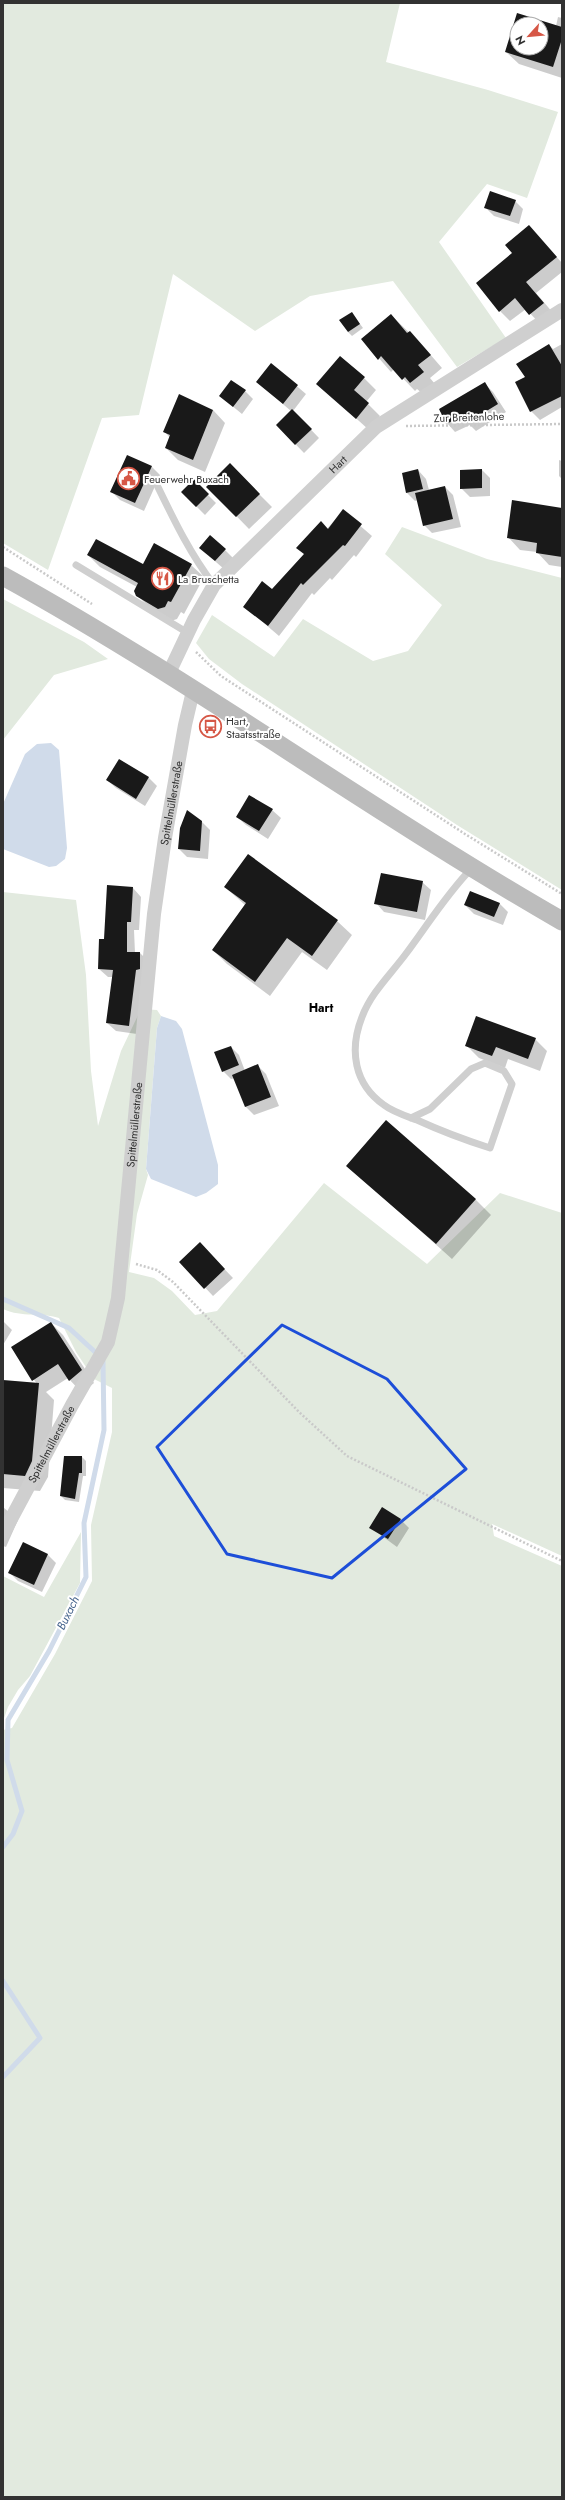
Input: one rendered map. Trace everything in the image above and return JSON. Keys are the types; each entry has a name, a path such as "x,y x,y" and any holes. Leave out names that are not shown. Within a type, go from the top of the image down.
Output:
{"main road":[{"path":"3,576 112,638 473,868 562,921"}],"street":[{"name":"Hart","path":"168,675 185,639 214,585 376,427 562,310"},
{"name":"Spittelmüllerstraße","path":"3,1534 72,1405 108,1342 118,1298 120,1262 154,914 165,838 185,725 193,691"}],"lane":[{"path":"156,483 178,528 201,568 214,585"},
{"path":"76,565 185,639"},
{"path":"411,1118 430,1109 470,1069 486,1063 504,1071 512,1084 490,1148 452,1136 411,1118 385,1106 366,1090 356,1067 354,1045 362,1016 373,994 405,955 441,902 473,868"}],"path":[{"name":"Zur Breitenlohe","path":"376,427 562,424"},
{"path":"3,547 98,608"},
{"path":"185,639 192,649 221,676 465,834 562,894"},
{"path":"120,1262 142,1264 157,1270 173,1282 299,1412 347,1456 562,1561"}],"highlighted area":[{"path":"282,1325 387,1379 466,1469 332,1578 227,1554 157,1447"}],"shaded area":[{"path":"3,3 400,3 386,62 488,90 558,112 527,198 487,184 439,242 506,338 457,367 393,281 310,296 255,331 173,274 139,415 102,418 48,570 3,543"},
{"path":"402,527 487,559 562,578 562,890 457,825 242,684 209,659 196,643 212,615 274,657 303,619 373,661 408,651 442,605 385,554"},
{"path":"3,599 84,642 108,659 54,675 3,740"},
{"path":"3,892 76,900 86,975 91,1071 98,1126 121,1051 141,1009 157,1010 161,1016 157,1028 146,1169 148,1175 137,1214 129,1272 154,1278 172,1291 195,1315 217,1311 324,1183 427,1264 500,1193 562,1213 562,1556 492,1524 494,1536 562,1566 562,2497 3,2497 3,1730 12,1728 55,1654 92,1581 91,1525 112,1432 112,1388 94,1379 76,1352 59,1318 45,1315 10,1312 3,1309"},
{"path":"81,1532 80,1583 30,1676 18,1690 8,1707 3,1721 3,1576 44,1597"}],"water":[{"path":"51,743 59,750 67,848 65,859 56,866 49,867 3,849 3,804 25,754 37,744"},
{"path":"161,1016 176,1021 182,1029 218,1165 218,1184 206,1193 196,1197 151,1179 146,1169 157,1028"}],"building":[{"path":"517,13 527,16 516,16"},
{"path":"549,23 562,27 562,39 553,67 518,56 549,56"},
{"path":"509,39 509,53 505,52"},
{"path":"490,191 516,200 510,216 484,208"},
{"path":"529,225 557,257 526,282 544,303 529,315 515,298 499,312 476,283 512,253 505,245"},
{"path":"352,312 360,324 348,332 339,320"},
{"path":"391,314 407,333 410,331 431,355 418,365 424,372 410,383 405,377 402,380 381,356 378,360 361,339"},
{"path":"549,344 562,366 562,396 530,412 515,382 525,377 516,364"},
{"path":"340,356 365,377 354,390 369,403 356,419 316,384"},
{"path":"271,363 298,385 283,404 256,382"},
{"path":"231,380 246,390 233,407 219,396"},
{"path":"485,382 498,404 467,423 463,416 446,424 439,409"},
{"path":"179,394 213,410 193,460 165,448 170,435 163,432"},
{"path":"292,409 312,429 295,445 276,425"},
{"path":"127,455 152,466 135,503 110,492"},
{"path":"230,463 260,494 236,517 206,487"},
{"path":"418,469 423,489 406,493 402,473"},
{"path":"482,469 482,488 460,489 460,470"},
{"path":"194,479 209,494 196,507 181,492"},
{"path":"445,486 453,519 423,526 415,493"},
{"path":"512,500 562,508 562,557 536,553 537,543 507,538"},
{"path":"343,509 362,524 345,546 343,545 303,585 301,583 268,626 243,607 262,581 272,589 304,554 296,548 321,521 328,529"},
{"path":"210,535 226,549 215,561 199,548"},
{"path":"96,539 143,564 154,543 192,564 171,602 168,601 165,607 158,609 136,596 134,591 138,583 87,555"},
{"path":"119,759 149,777 136,799 106,780"},
{"path":"249,795 273,809 259,831 236,817"},
{"path":"187,810 202,821 200,851 178,849 180,828"},
{"path":"248,854 338,920 312,956 287,938 255,982 212,950 246,903 224,887"},
{"path":"381,873 423,881 417,912 374,904"},
{"path":"107,885 133,887 131,922 127,922 127,952 140,952 140,969 136,970 129,1026 106,1023 113,970 98,969 99,939 104,939"},
{"path":"470,891 500,903 494,917 464,905"},
{"path":"476,1016 536,1038 528,1059 496,1047 492,1056 465,1046"},
{"path":"231,1046 239,1065 222,1072 214,1052"},
{"path":"258,1064 271,1097 245,1107 232,1075"},
{"path":"386,1120 476,1199 436,1244 346,1166"},
{"path":"200,1242 225,1269 204,1289 179,1262"},
{"path":"51,1322 82,1370 69,1381 58,1364 32,1381 11,1347"},
{"path":"3,1380 39,1383 32,1461 25,1476 3,1474"},
{"path":"64,1456 82,1456 82,1473 79,1473 75,1499 60,1496"},
{"path":"382,1507 401,1519 388,1539 369,1528"},
{"path":"23,1542 48,1554 34,1585 8,1573"}],"waterway":[{"name":"Buxach","path":"3,1299 69,1328 95,1352"},
{"name":"Buxach","path":"3,1847 13,1834 22,1811 7,1760 8,1720 49,1651 86,1577 84,1523 104,1430 103,1361"},
{"name":"Buxach","path":"3,1981 40,2038 3,2077"}],"place":[{"name":"Feuerwehr Buxach","path":"129,479"},
{"name":"La Bruschetta","path":"162,579"},
{"name":"Hart, Staatsstraße","path":"210,727"}],"district":[{"name":"Hart","path":"321,1008"}]}
